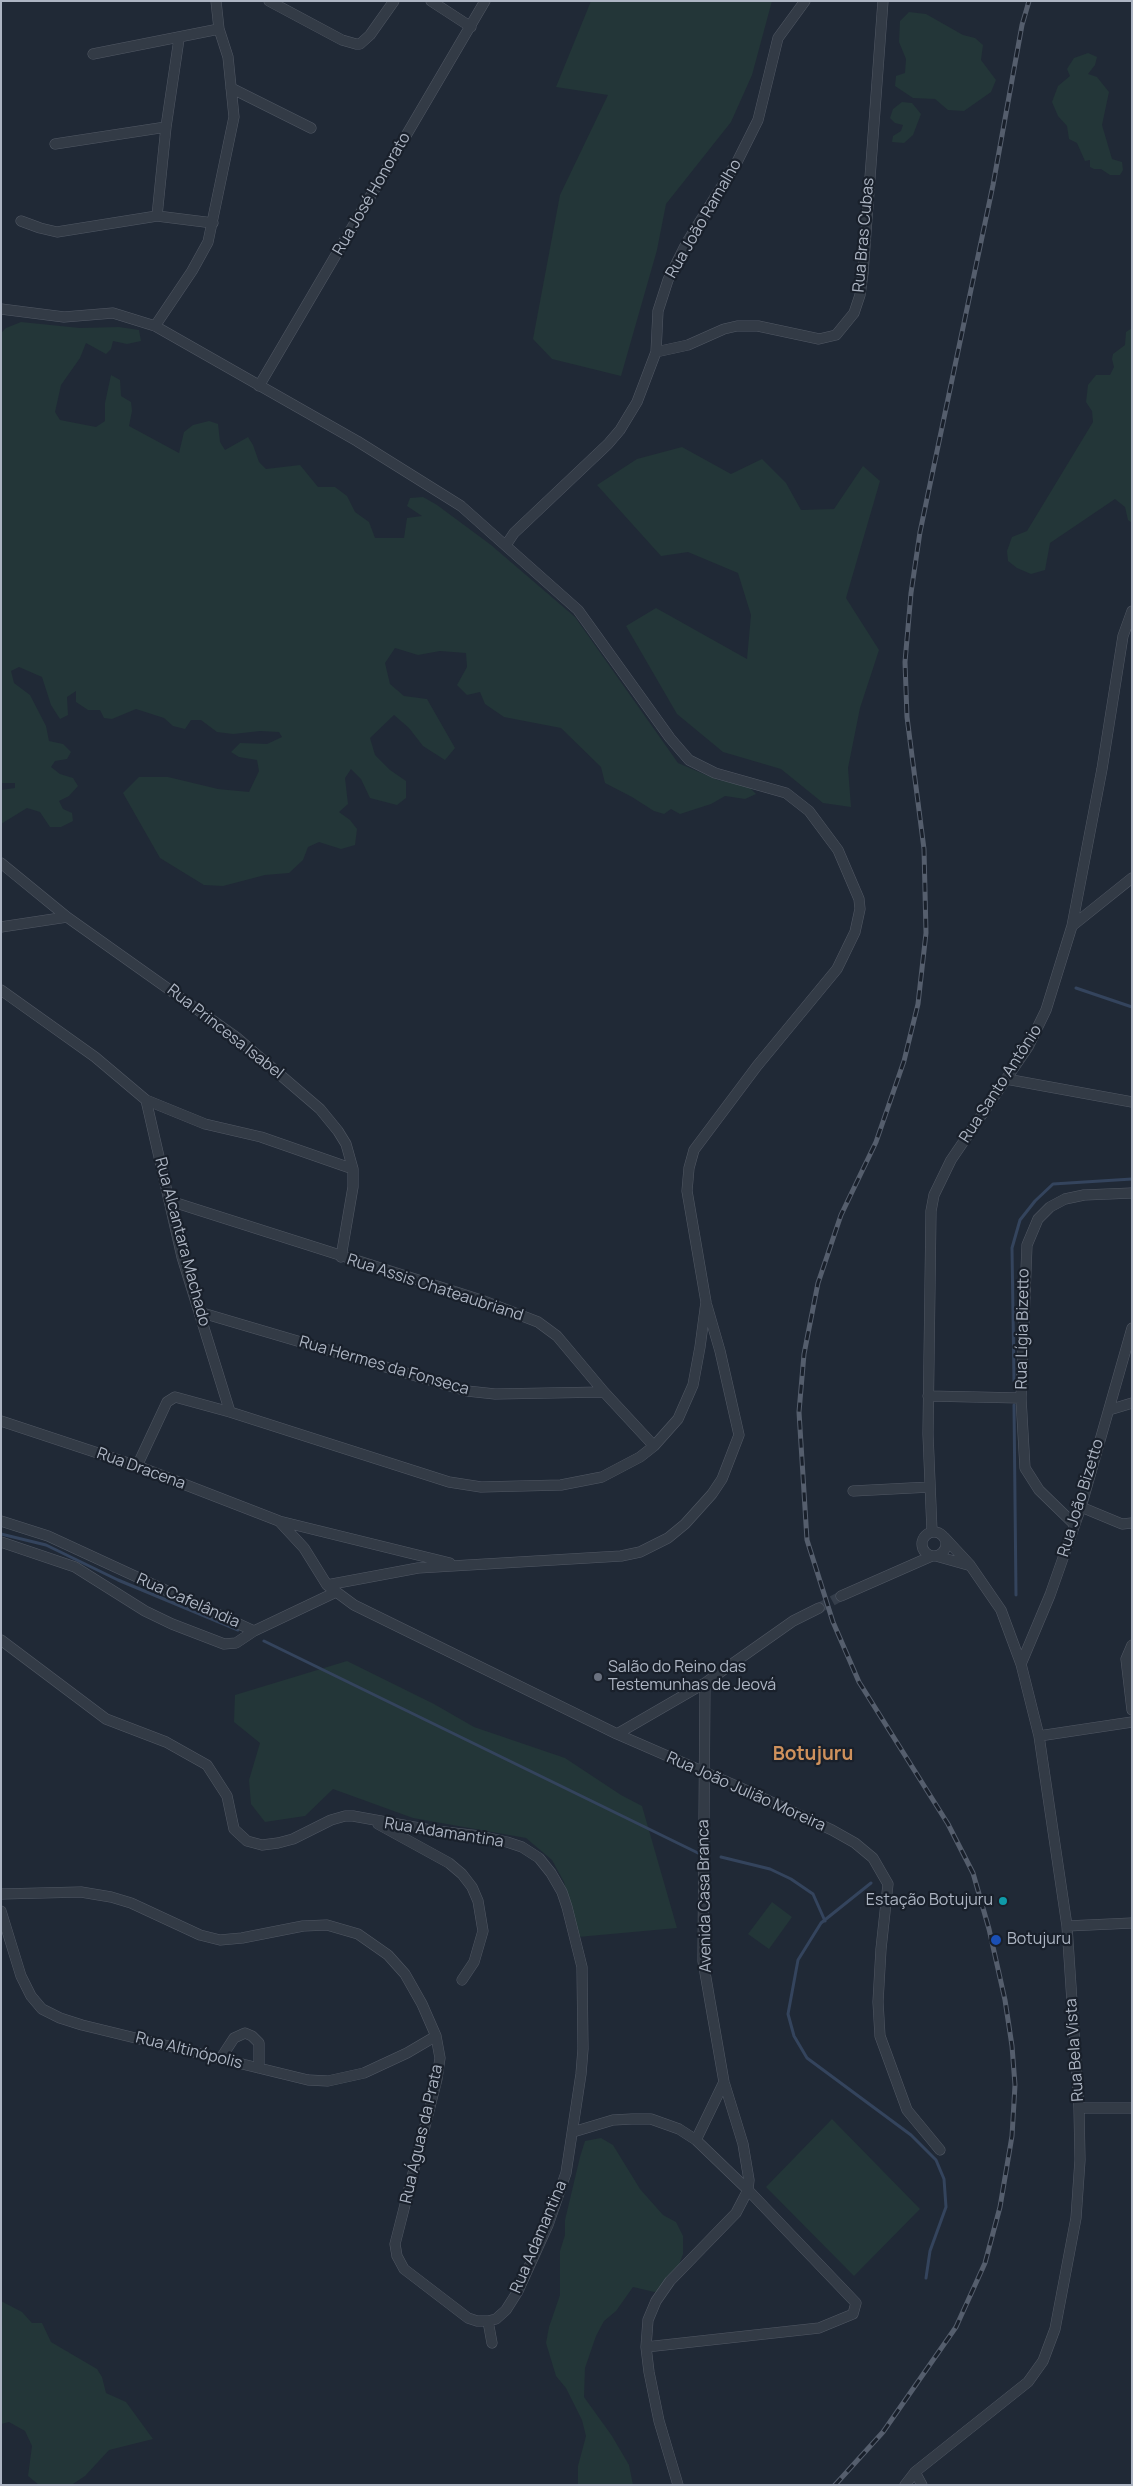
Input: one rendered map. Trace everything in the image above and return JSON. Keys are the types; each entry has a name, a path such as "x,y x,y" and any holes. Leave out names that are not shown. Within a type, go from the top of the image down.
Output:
{"street":[{"path":"155,326 202,254 213,223 234,118 228,57 219,29 216,1"},
{"path":"268,1 342,40 360,44 370,35 394,1"},
{"path":"431,1 471,27"},
{"name":"Rua José Honorato","path":"259,386 485,1"},
{"name":"Rua João Ramalho","path":"506,545 514,534 620,430 637,402 656,352 658,311 668,280 690,237 737,162 758,120 778,38 804,1"},
{"name":"Rua Bras Cubas","path":"656,352 688,345 724,329 737,326 758,326 819,339 836,335 854,313 860,295 863,273 883,1"},
{"path":"93,54 179,39 219,29"},
{"path":"156,216 179,39"},
{"path":"231,88 311,128"},
{"path":"55,144 166,128"},
{"path":"21,221 57,232 156,216 213,223"},
{"path":"6,310 64,317 113,313 155,326 426,482 461,506 578,610 670,738 689,760 715,773 786,794 809,811 838,850 859,900 860,909 855,932 837,969 757,1066 699,1142 691,1159 687,1179 688,1206 706,1302 720,1351 738,1435 722,1479 712,1494 685,1524 658,1545 640,1552 621,1556 569,1561 456,1564 374,1575 331,1589 254,1631"},
{"name":"Rua Santo Antônio","path":"932,1532 928,1396 931,1211 934,1195 951,1160 1038,1028 1072,926 1102,769 1123,636 1132,611"},
{"name":"Rua Princesa Isabel","path":"1,863 67,917 236,1037 320,1109 346,1144 353,1169 352,1195 341,1257"},
{"path":"1072,926 1132,878"},
{"path":"1,927 67,917"},
{"path":"1,990 95,1056 146,1100 205,1124 261,1138 353,1169"},
{"path":"1006,1079 1132,1102"},
{"name":"Rua Alcantara Machado","path":"146,1100 182,1258 230,1412"},
{"name":"Rua Lígia Bizetto","path":"1074,1524 1039,1490 1025,1468 1021,1398 1024,1263 1027,1245 1034,1226 1050,1207 1065,1199 1084,1195 1132,1193"},
{"name":"Rua Assis Chateaubriand","path":"170,1201 481,1300 538,1322 557,1336 604,1392 654,1446"},
{"path":"137,1466 167,1402 172,1398 181,1398 449,1482 481,1487 539,1486 602,1477 625,1466 654,1446 678,1419 693,1385 706,1302"},
{"name":"Rua Hermes da Fonseca","path":"199,1312 467,1391 495,1394 604,1392"},
{"name":"Rua João Bizetto","path":"1021,1664 1050,1595 1080,1507 1128,1351 1132,1328"},
{"path":"928,1396 1021,1398"},
{"path":"1109,1410 1132,1403"},
{"name":"Rua Dracena","path":"1,1420 137,1466 279,1521 430,1556 456,1564"},
{"path":"853,1491 930,1487"},
{"path":"1080,1507 1122,1524 1132,1523"},
{"name":"Rua Cafelândia","path":"1,1521 48,1536 254,1631"},
{"name":"Rua Dracena","path":"279,1521 304,1548 331,1589"},
{"path":"900,1569 922,1549 922,1540 932,1532"},
{"name":"Rua Bela Vista","path":"905,2485 915,2472 1028,2382 1049,2349 1055,2329 1076,2218 1080,2160 1079,2108 1067,1926 1039,1736 1021,1664 1001,1610 970,1565 944,1537 938,1532 932,1532"},
{"path":"842,1596 900,1569 934,1556 945,1548 944,1537"},
{"name":"Rua Cafelândia","path":"1,1542 75,1567 145,1611 218,1642 228,1645 236,1643 254,1631"},
{"path":"922,1549 934,1556 970,1565"},
{"name":"Rua João Julião Moreira","path":"331,1589 354,1605 617,1734 832,1830 855,1843 879,1866 888,1884 880,1958 878,2002 880,2036 907,2110 940,2150"},
{"path":"617,1734 705,1683 793,1621 819,1608"},
{"name":"Rua Adamantina","path":"1,1640 106,1719 166,1742 207,1765 227,1796 234,1829 247,1841 262,1845 278,1843 346,1816 480,1836 507,1842 522,1847 539,1858 551,1873 567,1907 579,1948 583,1976 583,2049 573,2132 566,2173 548,2224 518,2292 506,2310 496,2318 488,2321"},
{"path":"1132,1645 1126,1659 1132,1710"},
{"name":"Avenida Casa Branca","path":"678,2485 654,2401 646,2347 648,2320 656,2302 670,2281 736,2213 748,2190 749,2168 724,2082 703,1961 705,1683"},
{"path":"1039,1736 1132,1722"},
{"path":"372,1821 449,1863 462,1874 472,1887 480,1910 483,1931 474,1962 462,1980"},
{"name":"Rua Águas da Prata","path":"1,1894 81,1892 111,1897 131,1903 200,1935 220,1940 242,1938 303,1926 327,1925 358,1934 388,1955 405,1974 436,2036 440,2058 437,2079 395,2244 397,2256 404,2269 468,2318 477,2321 488,2321"},
{"name":"Rua Altinópolis","path":"1,1911 21,1976 31,1996 42,2009 60,2018 82,2025 308,2080 328,2081 345,2079 364,2073 407,2053 436,2036"},
{"path":"1067,1926 1132,1923"},
{"path":"222,2058 234,2038 245,2034 252,2036 259,2043 259,2068"},
{"path":"696,2140 724,2082"},
{"path":"1079,2108 1132,2108"},
{"path":"573,2132 613,2120 651,2119 679,2129 696,2140 748,2190 856,2303 853,2314 819,2328 646,2347"},
{"path":"488,2321 492,2343"},
{"path":"915,2472 922,2485"}],"shaded area":[{"path":"591,1 772,1 752,75 731,122 666,204 657,250 621,376 552,359 533,339 560,195 608,95 556,87"},
{"path":"909,12 926,14 963,35 975,38 983,45 981,60 996,80 991,92 964,111 948,110 935,99 913,98 895,86 896,76 905,73 906,59 899,42 900,21"},
{"path":"1088,53 1097,57 1095,65 1088,74 1097,77 1109,92 1102,125 1112,159 1122,162 1123,170 1120,175 1110,175 1101,169 1090,167 1090,160 1085,161 1077,143 1069,139 1067,126 1058,116 1052,102 1058,86 1070,76 1067,69 1074,58"},
{"path":"902,102 912,103 921,114 913,135 904,143 892,142 893,136 901,131 903,125 895,123 890,118 893,109"},
{"path":"21,322 80,328 119,327 139,330 141,341 127,344 113,341 111,349 106,354 86,343 80,358 61,385 55,412 60,420 96,427 105,421 105,403 111,375 120,380 121,396 131,402 132,411 129,426 179,453 184,432 193,425 209,421 218,424 220,442 225,450 248,437 259,462 266,469 300,465 318,487 335,487 347,496 355,512 369,522 375,538 404,538 407,518 422,516 407,506 410,498 423,497 437,505 491,545 575,617 678,763 718,780 748,786 756,794 745,799 725,796 711,804 680,814 671,809 664,814 654,811 605,783 601,767 561,728 504,717 485,704 480,692 467,695 457,685 467,667 466,653 440,651 418,655 395,648 385,663 390,684 404,696 427,699 455,748 445,760 423,746 409,728 394,715 370,738 375,755 390,770 406,781 406,798 397,805 370,798 361,779 351,769 345,778 348,804 339,812 350,820 357,829 355,845 341,849 319,842 308,847 303,860 289,873 265,875 223,886 204,885 160,858 123,793 139,777 168,777 218,789 249,792 259,771 257,760 239,757 231,752 240,743 267,744 282,737 279,732 260,731 233,734 217,732 201,720 191,720 185,729 173,726 164,718 136,709 112,719 104,718 100,710 88,710 76,702 76,691 67,697 68,715 60,719 51,705 42,677 19,667 11,671 14,683 30,695 46,726 49,741 63,744 71,752 67,759 55,761 51,767 60,774 73,778 78,786 69,796 59,801 63,809 72,813 73,821 61,827 50,827 40,812 27,808 1,824 1,790 15,788 15,783 1,783 1,333 6,328"},
{"path":"1132,328 1132,523 1128,520 1125,507 1115,499 1050,543 1045,570 1031,574 1017,568 1008,561 1007,551 1012,537 1027,531 1093,422 1092,411 1086,402 1088,385 1096,375 1110,375 1114,367 1113,354 1125,345 1126,332"},
{"path":"682,447 731,474 762,459 786,483 801,510 834,509 863,466 880,481 846,598 879,650 860,708 848,768 851,807 823,803 781,769 723,752 677,714 626,626 656,608 747,659 751,615 738,573 688,552 661,556 597,485 637,459"},
{"path":"347,1661 434,1704 474,1727 565,1758 621,1795 642,1806 677,1928 578,1937 564,1882 552,1860 526,1838 413,1818 333,1789 305,1816 265,1822 251,1804 249,1780 260,1743 234,1722 235,1695"},
{"path":"772,1902 792,1917 769,1949 748,1934"},
{"path":"832,2119 920,2209 854,2276 766,2187"},
{"path":"601,2138 613,2145 640,2189 663,2215 676,2222 683,2236 683,2254 677,2270 663,2294 633,2287 616,2311 604,2321 596,2336 585,2368 584,2397 612,2436 629,2465 633,2485 578,2484 578,2466 586,2436 582,2420 566,2388 556,2376 546,2343 549,2327 560,2295 560,2251 565,2235 565,2220 580,2157 585,2141"},
{"path":"1,2301 22,2312 32,2323 42,2323 51,2342 97,2369 102,2377 106,2393 126,2402 153,2439 109,2450 85,2476 73,2484 39,2485 28,2476 32,2446 25,2431 9,2422 1,2424"}],"waterway":[{"path":"1076,988 1132,1007"},
{"path":"1014,1381 1012,1248 1020,1220 1035,1201 1053,1184 1132,1179"},
{"path":"1014,1405 1016,1595"},
{"path":"1,1534 46,1545 118,1580 238,1630"},
{"path":"264,1641 698,1853"},
{"path":"721,1857 770,1869 791,1879 813,1894 825,1921"},
{"path":"871,1883 821,1923 798,1960 788,2014 794,2036 807,2058 911,2135 936,2160 944,2179 946,2207 930,2251 926,2278"}],"tunnel":[{"path":"819,1608 841,1596"}],"railway":[{"path":"835,2485 883,2432 956,2327 985,2263 1000,2207 1012,2136 1015,2085 1012,2046 1005,2000 989,1929 973,1873 948,1824 859,1682 833,1622 807,1540 799,1412 804,1354 818,1283 841,1215 876,1142 904,1061 918,1004 926,933 924,849 907,717 905,662 911,593 920,532 993,185 1022,25 1029,1"}],"place":[{"name":"Salão do Reino das Testemunhas de Jeová","path":"598,1677"},
{"name":"Estação Botujuru","path":"1003,1901"},
{"name":"Botujuru","path":"996,1940"}],"district":[{"name":"Botujuru","path":"813,1755"}]}
